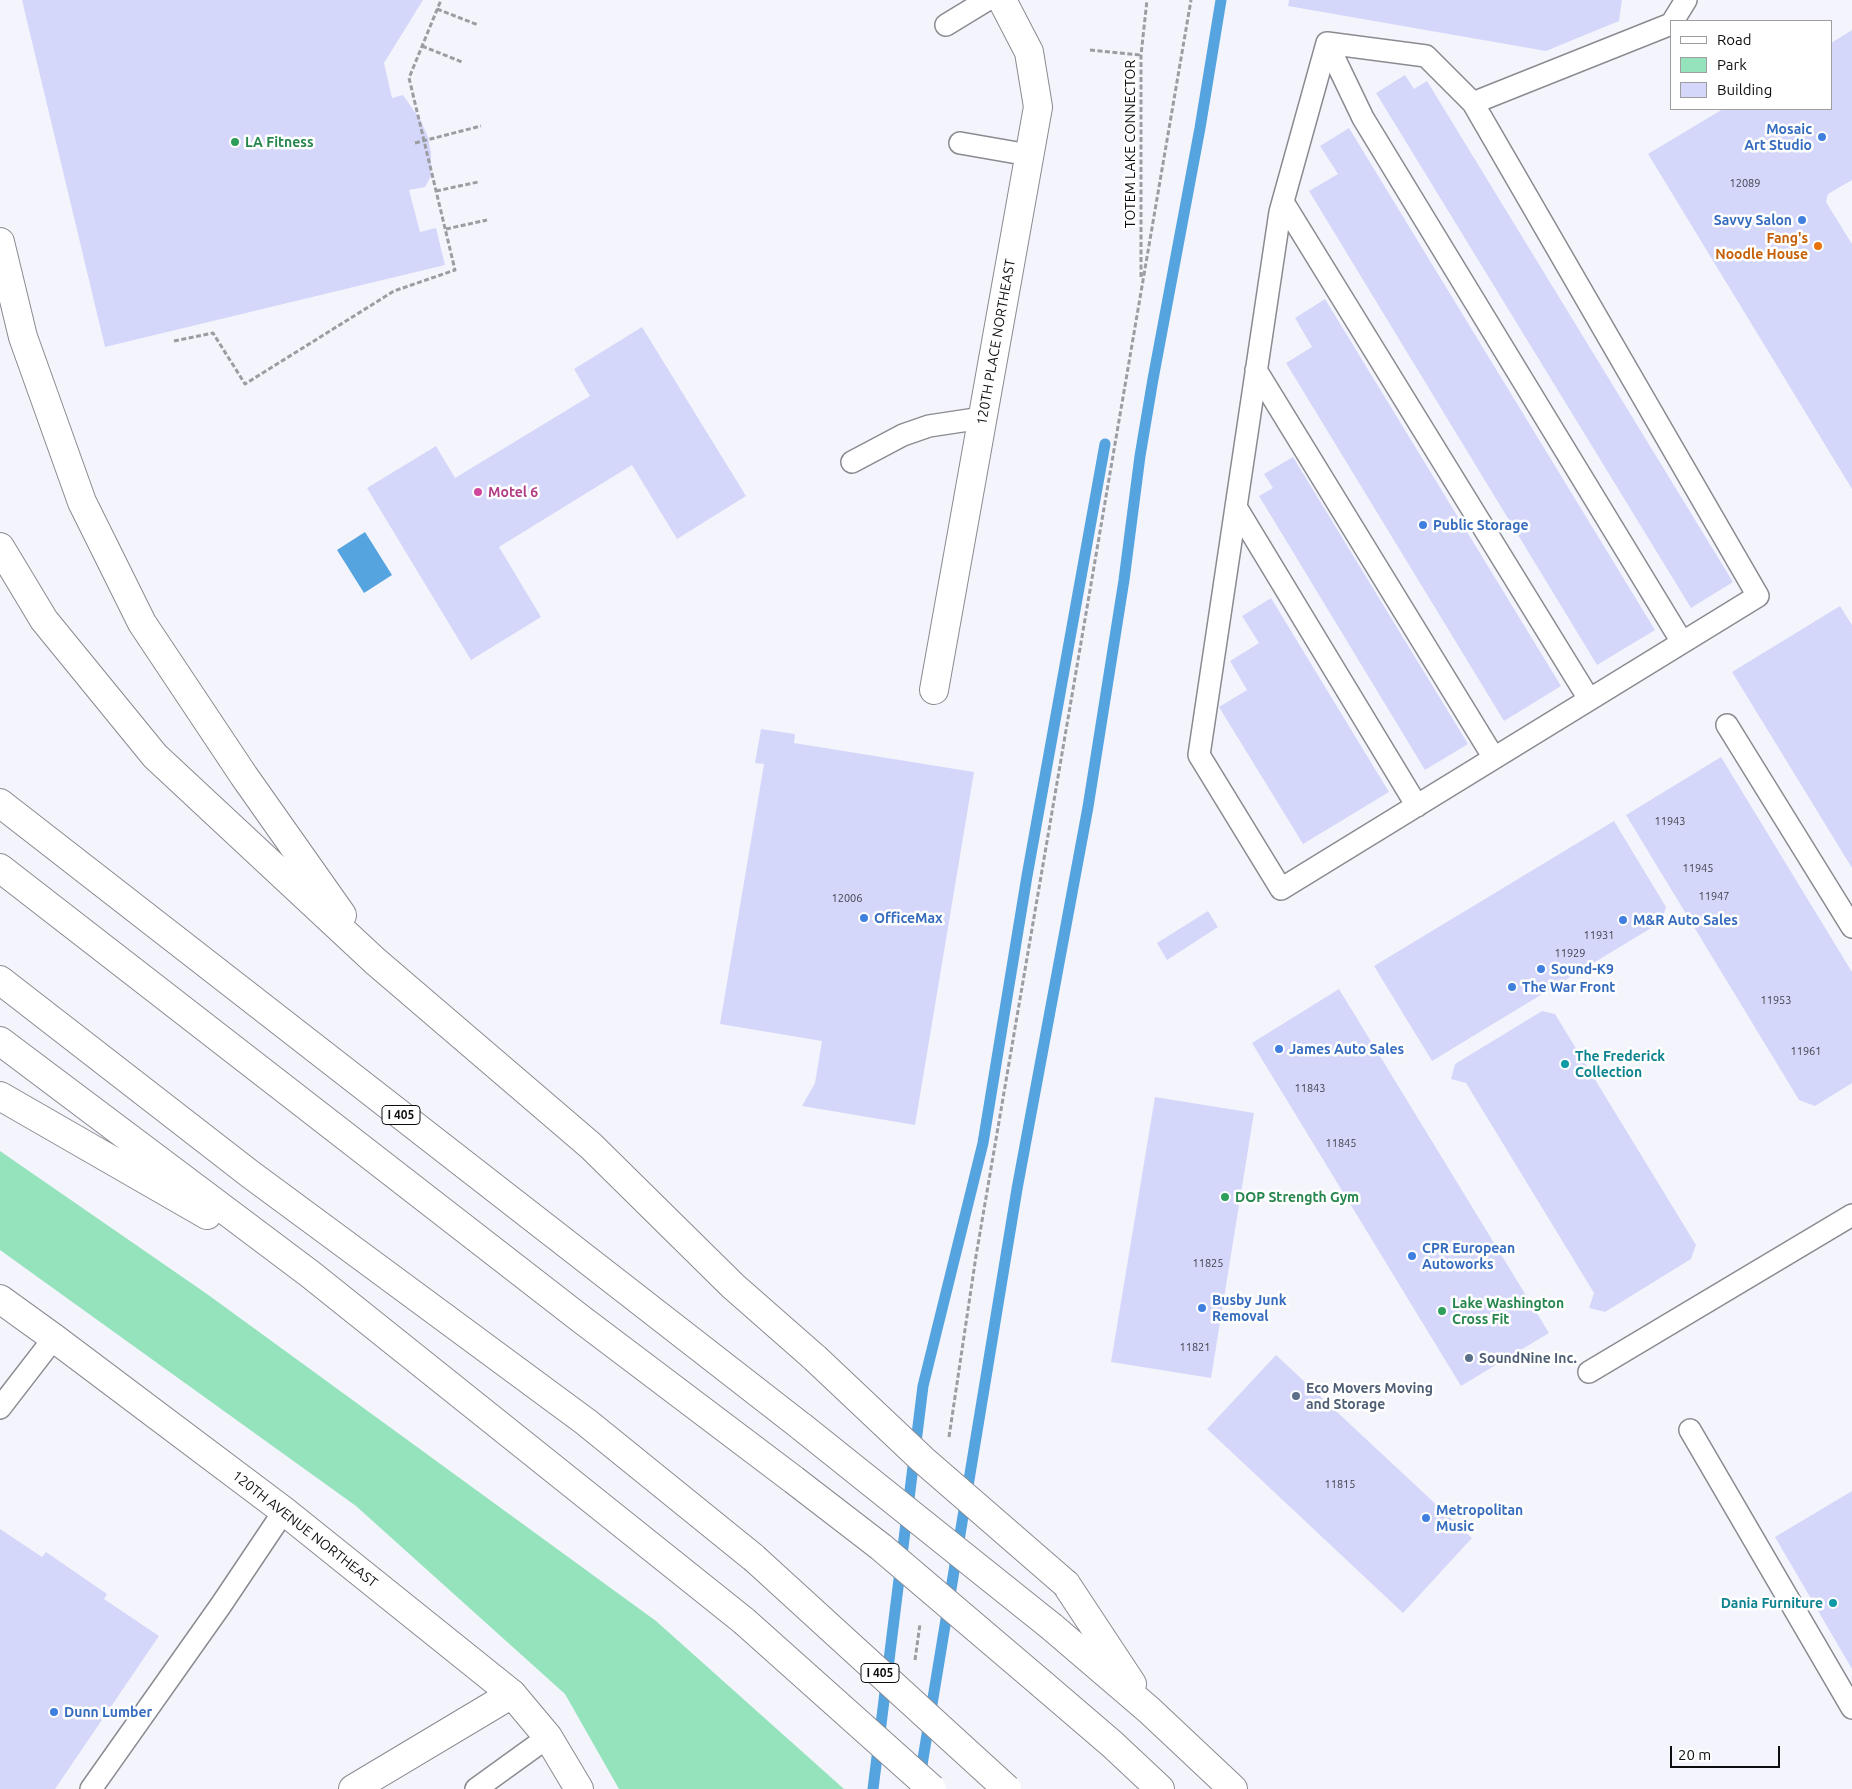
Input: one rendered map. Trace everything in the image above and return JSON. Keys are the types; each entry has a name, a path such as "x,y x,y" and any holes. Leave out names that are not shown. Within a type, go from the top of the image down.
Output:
{"main road":[{"name":"120TH PLACE NORTHEAST","path":"934,690 1038,107 1029,52 1002,0"},
{"path":"0,242 22,337 82,502 142,624 244,776 375,961"},
{"path":"0,547 44,620 154,756 375,961 591,1146 733,1286 815,1358 922,1460 1066,1584 1149,1710"},
{"name":"I 405","path":"0,803 956,1548 1149,1710 1233,1789"},
{"path":"0,868 566,1307 881,1547 1112,1744 1160,1789"},
{"name":"I 405","path":"0,980 250,1174 586,1422 754,1558 1007,1789"},
{"path":"0,1041 310,1274 744,1620 932,1789"},
{"path":"0,1096 310,1274"},
{"name":"120TH AVENUE NORTHEAST","path":"0,1299 284,1511 512,1694 548,1737 579,1789"},
{"path":"354,1789 512,1694"}],"lane":[{"path":"946,25 987,0"},
{"path":"1674,20 1686,0"},
{"path":"1473,103 1670,24"},
{"path":"1327,43 1426,56 1473,103 1758,596 1281,889 1199,755 1280,212 1327,43"},
{"path":"1327,43 1363,118 1682,642"},
{"path":"960,143 1029,155"},
{"path":"1283,202 1590,699"},
{"path":"1256,370 1494,758"},
{"path":"852,462 903,435 929,426 982,418"},
{"path":"1236,507 1417,806"},
{"path":"1727,725 1852,927"},
{"path":"1589,1372 1852,1215"},
{"path":"0,1408 54,1338"},
{"path":"1690,1430 1852,1708"},
{"path":"91,1789 221,1605 284,1511"},
{"path":"476,1789 548,1737"}],"path":[{"path":"174,341 213,333 245,384 394,291 455,270 408,78 441,0"},
{"name":"TOTEM LAKE CONNECTOR","path":"1141,288 1141,55 1147,0"},
{"path":"948,1444 976,1256 1191,0"},
{"path":"437,9 478,25"},
{"path":"422,46 462,62"},
{"path":"1090,50 1141,55"},
{"path":"415,143 481,126"},
{"path":"436,191 478,182"},
{"path":"446,229 487,220"},
{"path":"915,1661 921,1621"}],"green space":[{"path":"0,1151 207,1294 656,1621 844,1789 619,1789 565,1694 356,1506 0,1250"}],"water":[{"path":"365,532 392,575 364,593 337,550"}],"building":[{"name":"LA Fitness","path":"22,0 423,0 384,63 392,98 403,95 421,121 428,137 431,153 431,176 425,187 409,190 420,232 436,228 445,265 105,347"},
{"path":"1289,0 1622,0 1619,21 1546,51 1288,6"},
{"path":"1852,30 1852,180 1828,194 1826,202 1852,244 1852,489 1648,154 1721,110 1832,110 1832,42"},
{"path":"1405,75 1414,89 1427,81 1733,582 1691,608 1376,93"},
{"path":"1349,128 1655,630 1597,665 1309,191 1338,174 1320,146"},
{"path":"1325,299 1561,686 1504,721 1286,363 1312,347 1295,318"},
{"name":"Motel 6","path":"642,327 746,496 677,539 632,465 499,547 541,617 471,660 367,488 436,446 455,478 590,396 574,369"},
{"path":"1293,457 1468,744 1425,770 1259,496 1273,488 1264,474"},
{"path":"1271,598 1389,792 1303,844 1219,707 1247,690 1230,661 1259,643 1242,616"},
{"path":"1840,606 1852,625 1852,868 1732,672"},
{"path":"761,729 795,734 794,743 974,772 915,1125 802,1106 815,1083 822,1041 720,1024 764,764 755,763"},
{"path":"1721,757 1852,972 1852,1083 1815,1106 1799,1100 1626,815"},
{"path":"1614,821 1666,907 1661,922 1432,1061 1374,966"},
{"path":"1208,911 1218,927 1167,960 1157,943"},
{"path":"1339,989 1549,1333 1461,1386 1252,1043"},
{"path":"1542,1011 1555,1014 1696,1245 1691,1259 1605,1312 1589,1308 1594,1293 1466,1083 1451,1079 1455,1064"},
{"path":"1155,1097 1254,1113 1211,1378 1111,1362"},
{"path":"1276,1355 1472,1538 1403,1613 1207,1429"},
{"name":"Dania Furniture","path":"1852,1491 1852,1669 1775,1537"},
{"name":"Dunn Lumber","path":"0,1529 42,1557 46,1552 107,1594 104,1599 159,1636 55,1789 0,1789"}],"waterway":[{"path":"920,1777 1017,1189 1088,807 1124,580 1140,456 1153,379 1200,128 1221,0"},
{"path":"873,1789 923,1386 983,1143 1027,876 1105,444"}],"place":[{"name":"Mosaic Art Studio","path":"1822,137"},
{"name":"LA Fitness","path":"235,142"},
{"name":"Savvy Salon","path":"1802,220"},
{"name":"Fang's Noodle House","path":"1818,246"},
{"name":"Motel 6","path":"478,492"},
{"name":"Public Storage","path":"1423,525"},
{"name":"OfficeMax","path":"864,918"},
{"name":"M&R Auto Sales","path":"1623,920"},
{"name":"Sound-K9","path":"1541,969"},
{"name":"The War Front","path":"1512,987"},
{"name":"James Auto Sales","path":"1279,1049"},
{"name":"The Frederick Collection","path":"1565,1064"},
{"name":"DOP Strength Gym","path":"1225,1197"},
{"name":"CPR European Autoworks","path":"1412,1256"},
{"name":"Busby Junk Removal","path":"1202,1308"},
{"name":"Lake Washington Cross Fit","path":"1442,1311"},
{"name":"SoundNine Inc.","path":"1469,1358"},
{"name":"Eco Movers Moving and Storage","path":"1296,1396"},
{"name":"Metropolitan Music","path":"1426,1518"},
{"name":"Dania Furniture","path":"1833,1603"},
{"name":"Dunn Lumber","path":"54,1712"}]}
